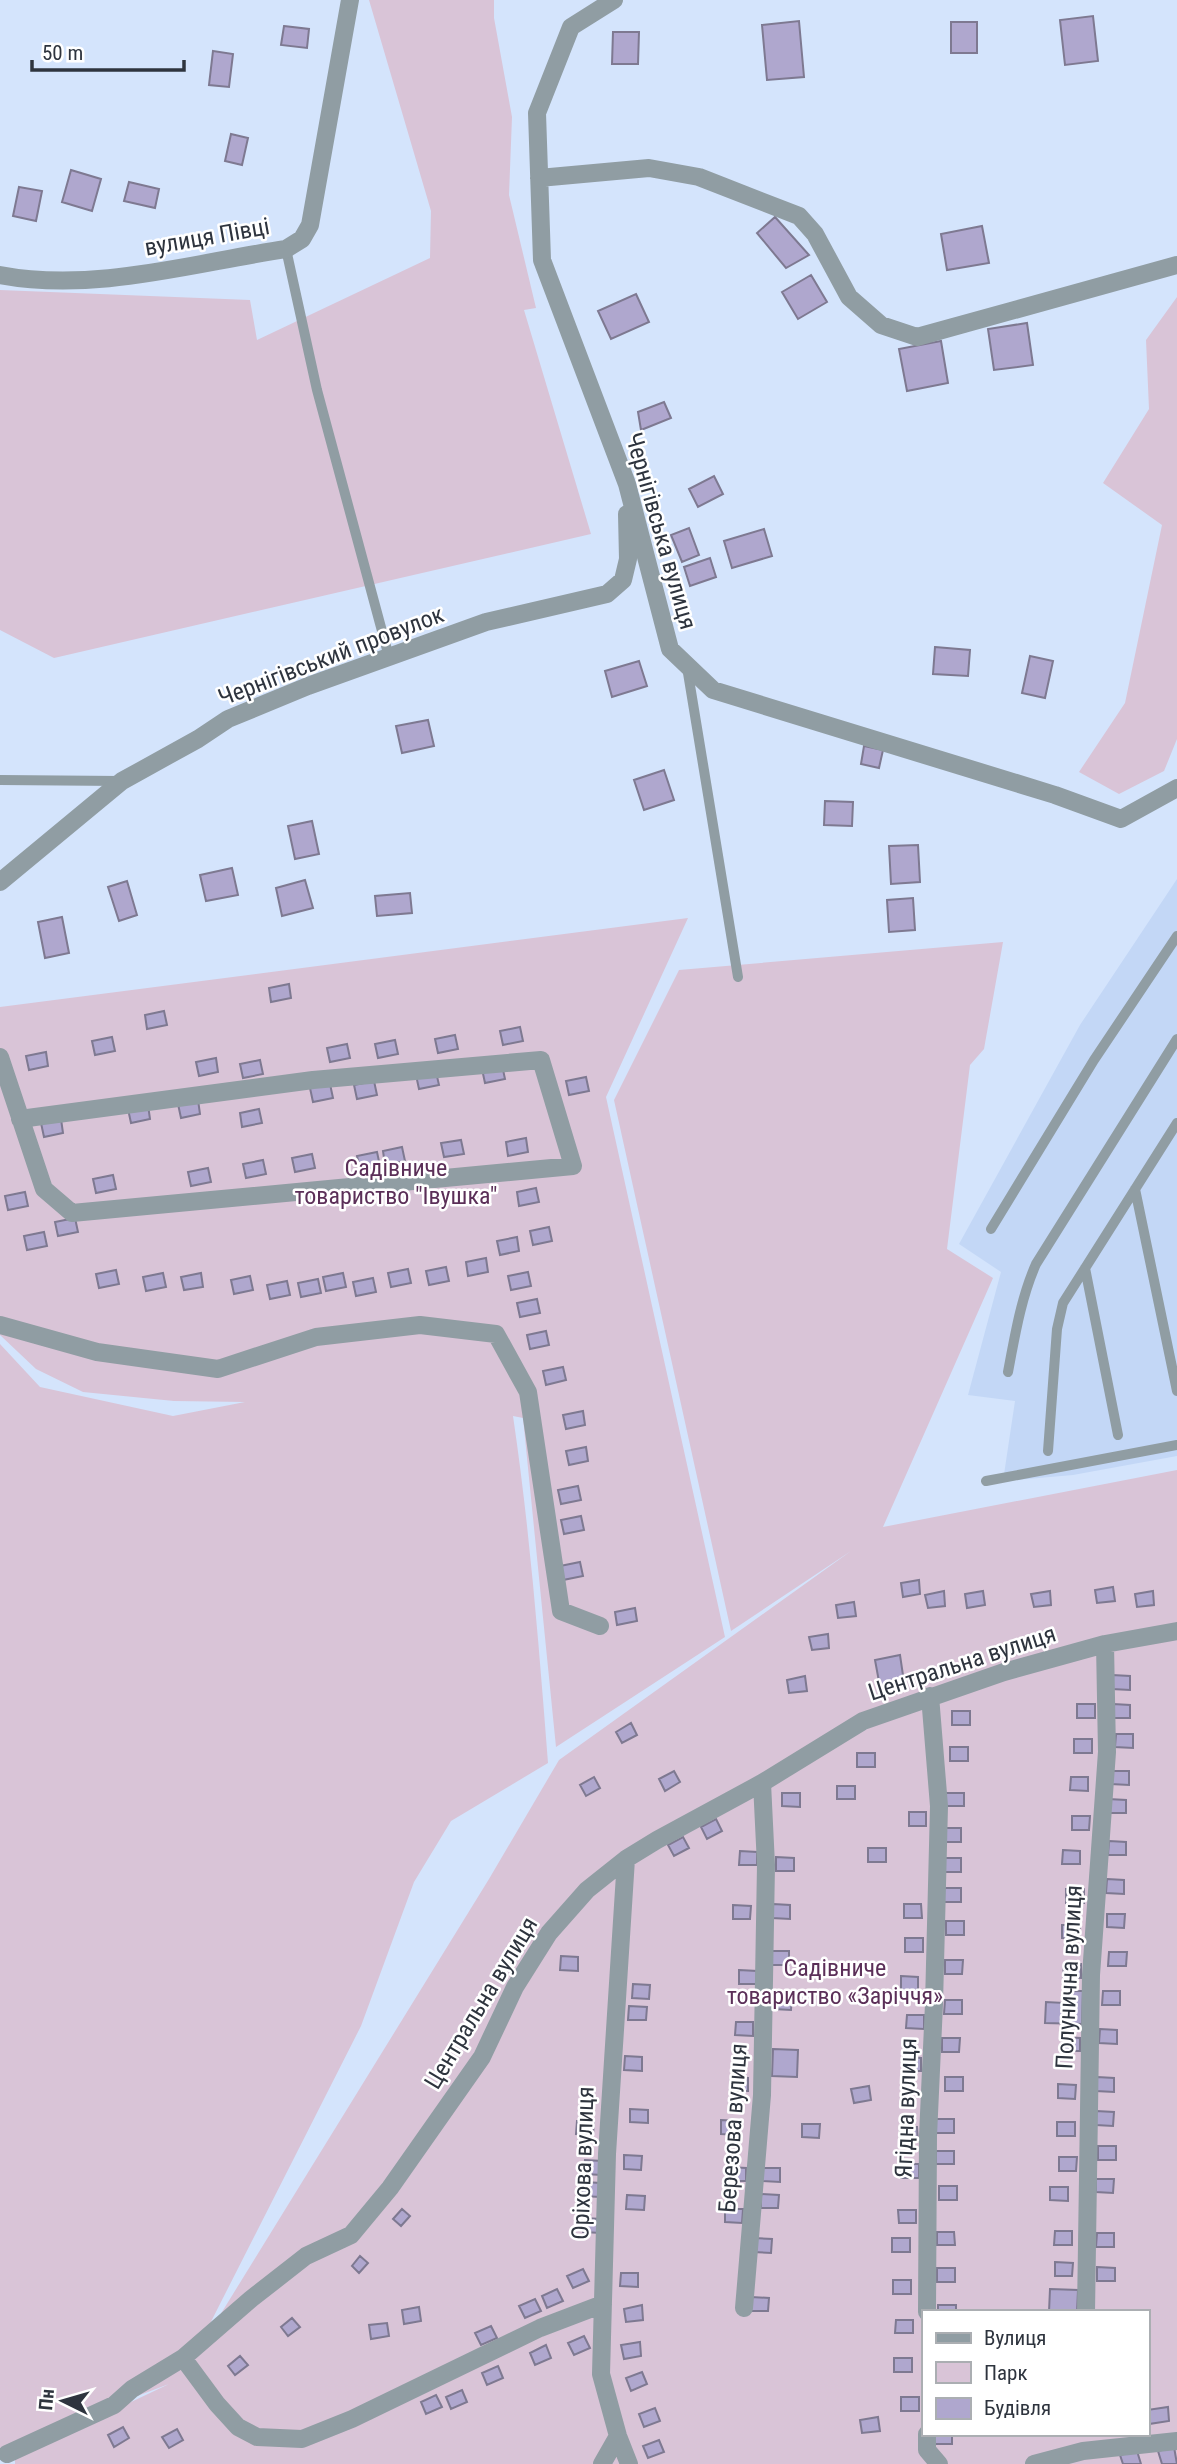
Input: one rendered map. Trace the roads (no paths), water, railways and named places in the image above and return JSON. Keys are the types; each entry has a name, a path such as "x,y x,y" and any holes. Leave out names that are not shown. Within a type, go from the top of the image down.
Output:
{"street":[{"name":"вулиця Півці","path":"0,275 29,280 115,278 286,249 302,239 310,225 350,0"},
{"name":"Чернігівська вулиця","path":"614,0 570,27 537,113 542,260 627,484 670,649 713,690 1055,795 1121,819 1177,788"},
{"path":"539,178 649,168 699,177 799,216 815,234 849,297 881,325 917,337 1177,265"},
{"name":"Чернігівський провулок","path":"0,882 122,781 198,739 228,719 308,686 486,622 607,594 623,580 628,559 627,484"},
{"path":"0,1057 20,1119 44,1189 72,1213 573,1166 541,1060 313,1080 20,1119"},
{"path":"0,1325 97,1352 218,1369 316,1338 420,1325 496,1334 528,1392 561,1611 600,1626"},
{"name":"Центральна вулиця","path":"8,2459 114,2405 132,2389 183,2358 306,2256 351,2235 390,2188 482,2057 515,1987 549,1933 587,1891 626,1859 762,1783 863,1721 1004,1672 1105,1644 1177,1631"},
{"name":"Полунична вулиця","path":"1086,2310 1091,1975 1107,1752 1105,1644"},
{"name":"Ягідна вулиця","path":"927,2310 928,2136 939,1806 930,1696"},
{"name":"Березова вулиця","path":"744,2308 762,2095 766,1865 762,1783"},
{"name":"Оріхова вулиця","path":"626,1859 607,2154 601,2374 618,2436 629,2464"},
{"path":"183,2358 238,2427 257,2437 302,2440 352,2419 528,2333 603,2304"},
{"path":"602,2464 618,2436"},
{"path":"927,2436 927,2450 939,2464"},
{"path":"1034,2464 1083,2442 1177,2441"}],"lane":[{"path":"286,249 317,390 389,657"},
{"path":"686,663 738,977"},
{"path":"0,780 122,781"},
{"path":"991,1229 1094,1060 1177,936"},
{"path":"1008,1372 1020,1307 1036,1264 1177,1039"},
{"path":"1048,1451 1056,1329 1063,1303 1177,1123"},
{"path":"1135,1189 1177,1391"},
{"path":"1085,1268 1118,1435"},
{"path":"986,1480 1177,1445"}],"park label":[{"name":"Садівниче товариство \"Івушка\"","path":"396,1182"},
{"name":"Садівниче товариство «Заріччя»","path":"835,1982"}]}
